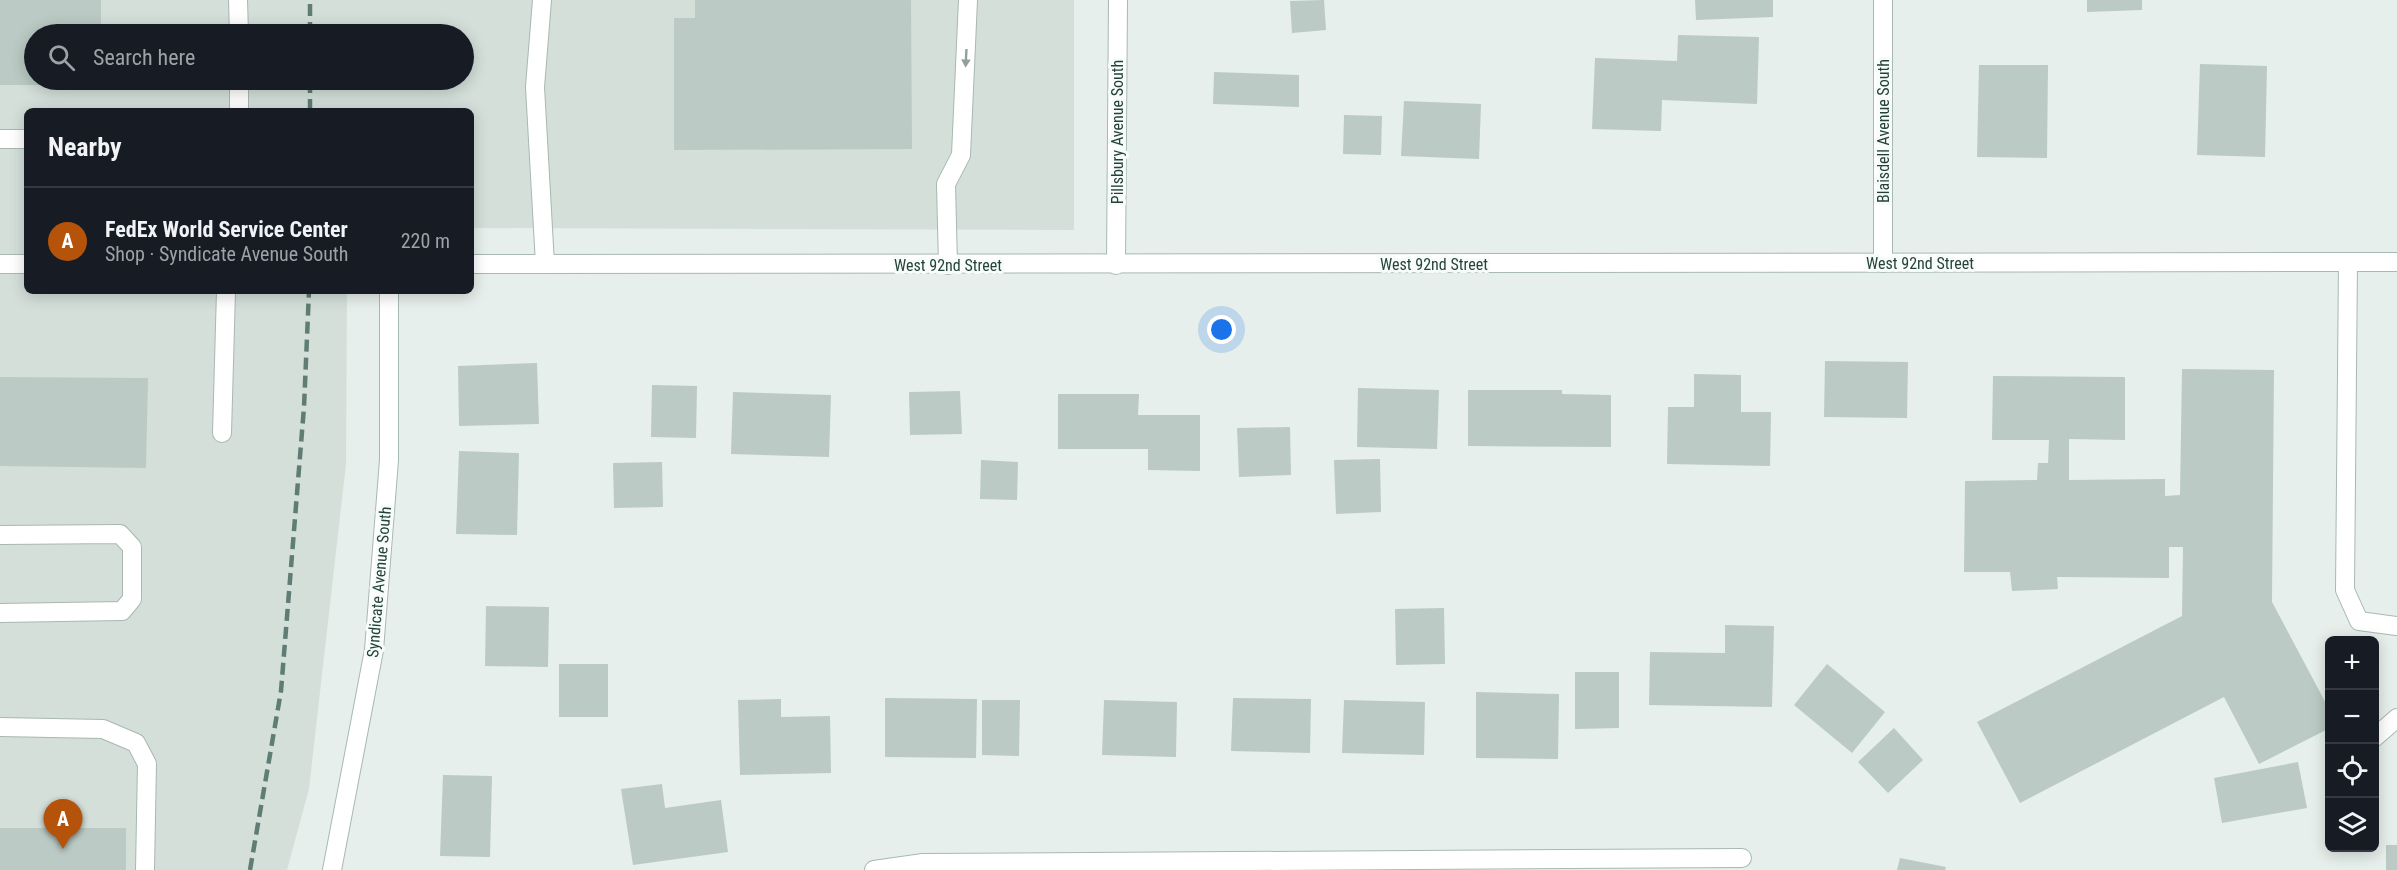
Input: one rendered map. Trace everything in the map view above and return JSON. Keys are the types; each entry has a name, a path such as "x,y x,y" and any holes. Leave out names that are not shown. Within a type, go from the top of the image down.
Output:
{"street":[{"path":"238,0 239,24"},
{"path":"542,0 535,87 545,264"},
{"path":"948,265 946,184 961,155 968,0"},
{"name":"Pillsbury Avenue South","path":"1116,265 1118,0"},
{"name":"Blaisdell Avenue South","path":"1883,0 1883,263"},
{"path":"239,90 239,108"},
{"path":"0,140 24,139"},
{"path":"2348,262 2345,590 2359,621 2397,626"},
{"name":"West 92nd Street","path":"474,264 2397,262"},
{"path":"0,264 24,264"},
{"path":"222,433 226,294"},
{"name":"Syndicate Avenue South","path":"332,870 374,650 389,460 389,294"},
{"path":"0,535 120,534 132,547 132,599 122,611 0,614"},
{"path":"2379,734 2397,718"},
{"path":"0,728 104,729 136,743 147,764 144,870"},
{"path":"874,870 923,863 1742,858"}],"shaded area":[{"path":"0,0 1074,0 1074,230 474,228 474,108 24,108 24,294 347,294 346,464 309,789 287,870 0,870"}],"building":[{"path":"0,0 101,0 101,24 24,24 24,85 0,85"},
{"path":"695,0 911,0 912,149 674,150 674,18 695,18"},
{"path":"1324,0 1326,30 1292,33 1290,1"},
{"path":"1695,0 1773,0 1773,17 1696,20"},
{"path":"2087,0 2142,0 2142,10 2087,12"},
{"path":"1678,35 1759,37 1757,104 1662,100 1661,131 1592,129 1595,58 1677,61"},
{"path":"2200,64 2267,66 2265,157 2197,155"},
{"path":"1979,65 2048,65 2047,158 1977,157"},
{"path":"1214,72 1299,75 1299,107 1213,104"},
{"path":"1404,101 1481,104 1479,159 1401,156"},
{"path":"1344,115 1382,116 1381,155 1343,154"},
{"path":"1825,361 1908,362 1907,418 1824,417"},
{"path":"537,363 539,424 459,426 458,366"},
{"path":"2182,369 2274,370 2272,602 2325,702 2325,731 2259,764 2224,697 2020,803 1977,722 2182,616 2183,547 2169,547 2169,578 2057,577 2058,589 2012,591 2010,572 1964,572 1965,481 2037,480 2038,463 2048,463 2049,440 1992,440 1993,376 2125,377 2125,440 2069,439 2069,480 2165,479 2165,496 2180,495"},
{"path":"1694,374 1741,375 1741,412 1771,412 1770,466 1667,464 1668,407 1694,407"},
{"path":"0,377 148,378 146,468 0,466"},
{"path":"652,385 697,386 696,438 651,437"},
{"path":"1358,388 1439,390 1437,449 1357,447"},
{"path":"1468,390 1562,390 1562,394 1611,395 1611,447 1468,446"},
{"path":"960,391 962,434 910,435 909,392"},
{"path":"733,392 831,395 829,457 731,454"},
{"path":"1058,394 1139,394 1138,415 1200,415 1200,471 1148,470 1148,449 1058,449"},
{"path":"1290,427 1291,475 1239,477 1237,428"},
{"path":"459,451 519,453 517,535 456,534"},
{"path":"1380,459 1381,512 1336,514 1334,460"},
{"path":"981,460 1018,462 1017,500 980,499"},
{"path":"662,462 663,507 614,508 613,463"},
{"path":"486,606 549,607 548,667 485,666"},
{"path":"1444,608 1445,664 1396,665 1395,609"},
{"path":"1725,625 1774,626 1772,707 1649,705 1650,652 1725,653"},
{"path":"559,664 608,664 608,717 559,717"},
{"path":"1827,664 1885,712 1852,753 1794,705"},
{"path":"1575,672 1619,672 1619,728 1575,729"},
{"path":"1476,692 1559,694 1558,759 1476,758"},
{"path":"885,698 977,699 976,758 885,757"},
{"path":"1233,698 1311,699 1310,753 1231,751"},
{"path":"781,699 781,717 830,716 831,773 740,775 738,700"},
{"path":"982,700 1020,700 1019,756 982,755"},
{"path":"1104,700 1177,702 1176,757 1102,755"},
{"path":"1344,700 1425,702 1424,755 1342,753"},
{"path":"1894,728 1923,760 1888,793 1858,762"},
{"path":"2298,762 2307,808 2222,823 2214,778"},
{"path":"443,775 492,776 490,857 440,856"},
{"path":"662,784 665,808 721,800 728,852 633,865 621,789"},
{"path":"0,828 126,828 126,870 0,870"},
{"path":"2386,845 2397,845 2397,870 2386,870"},
{"path":"1900,858 1946,867 1945,870 1897,870"}],"railway":[{"path":"310,0 310,24"},
{"path":"310,90 310,108"},
{"path":"250,870 281,691 304,407 309,294"}],"place":[{"name":"FedEx World Service Center","path":"63,849"}]}
